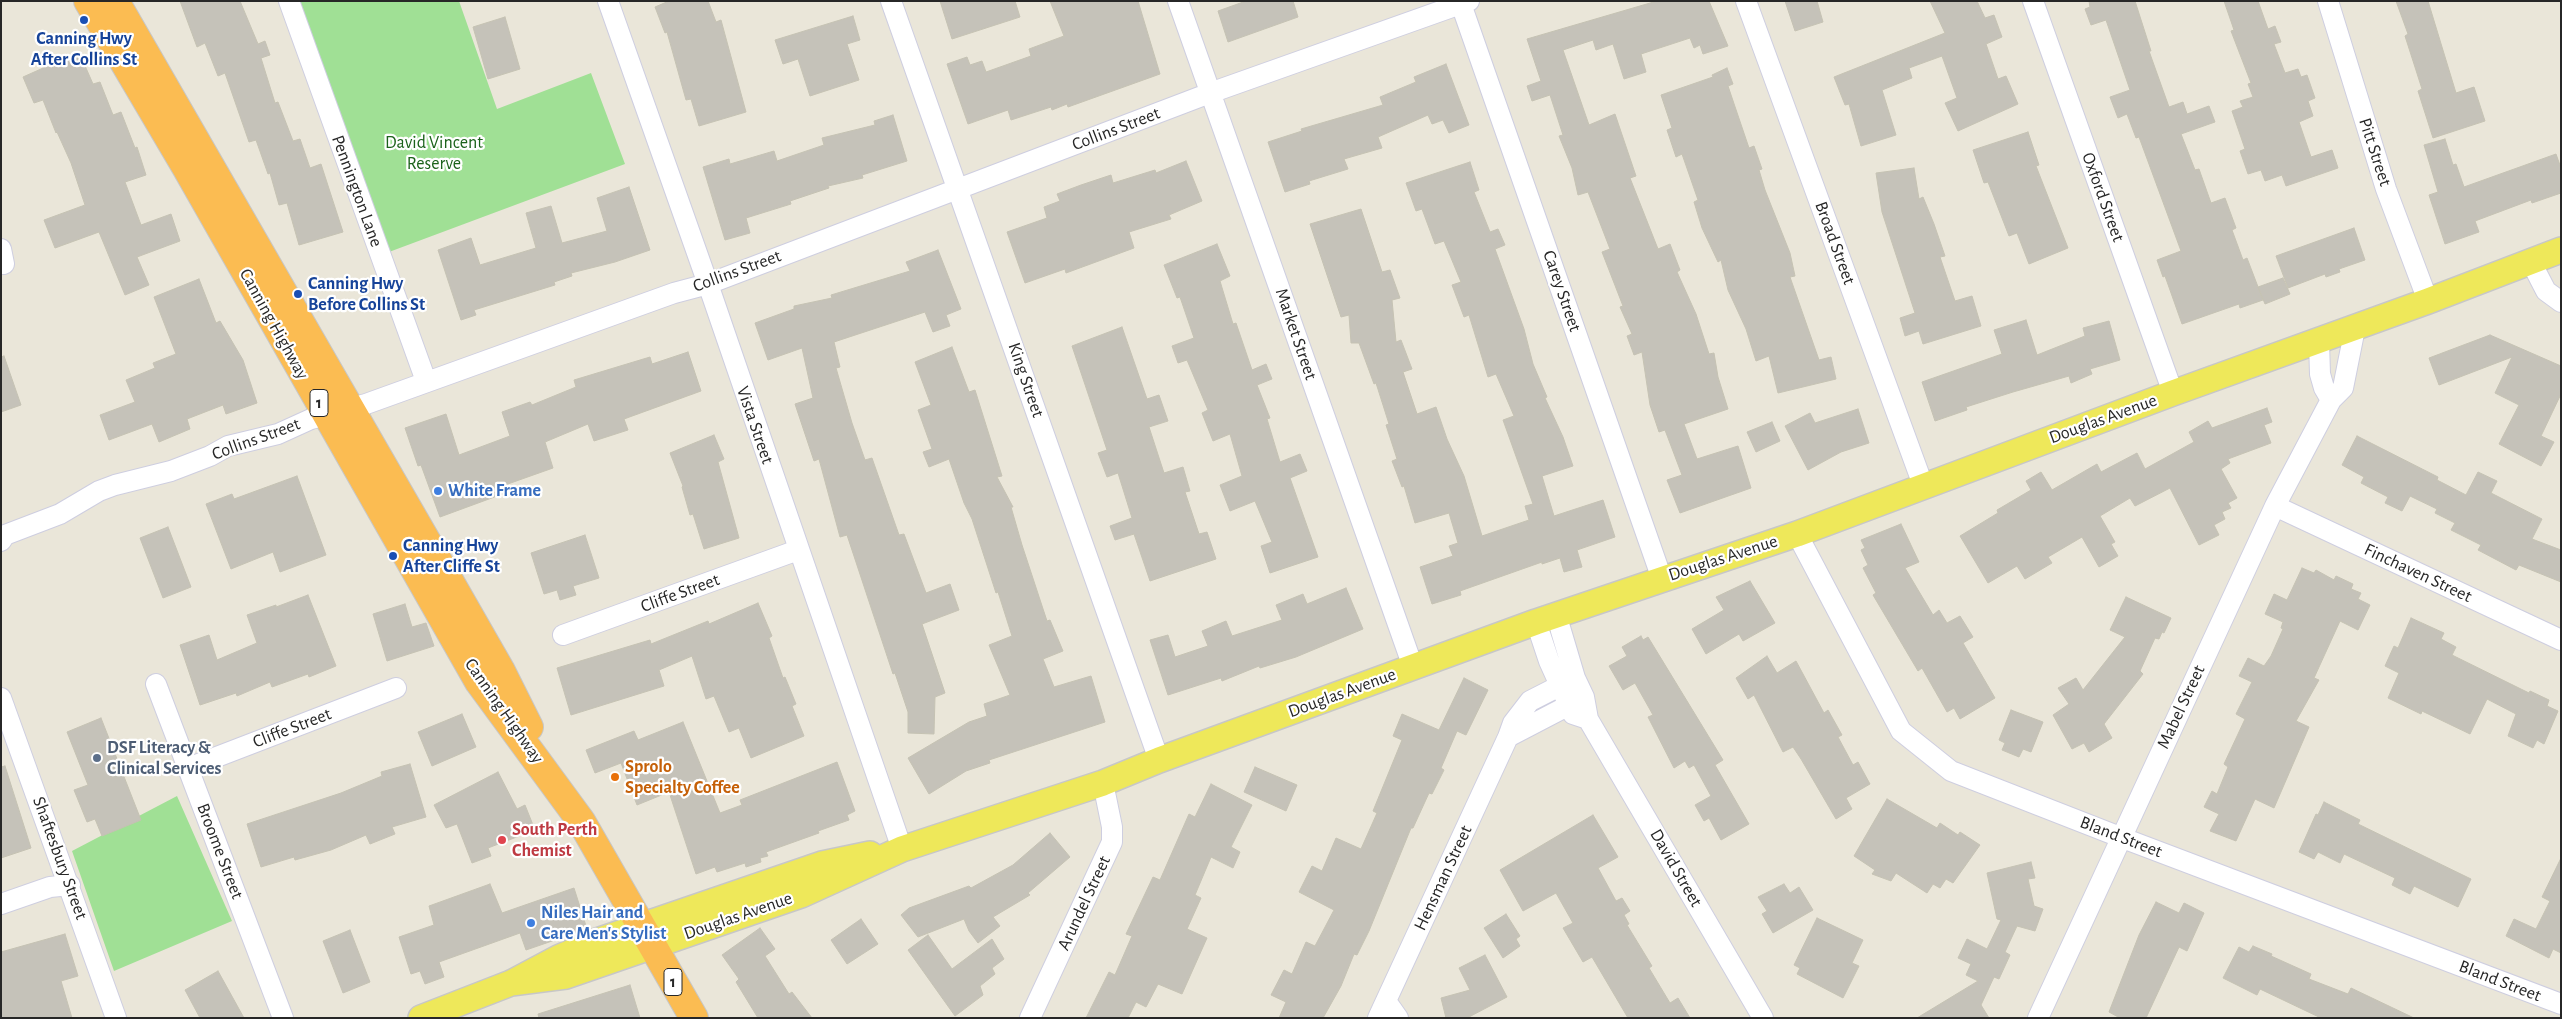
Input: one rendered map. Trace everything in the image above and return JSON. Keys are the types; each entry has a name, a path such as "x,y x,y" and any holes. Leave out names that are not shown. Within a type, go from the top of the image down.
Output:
{"highway":[{"name":"Canning Highway","path":"88,1 187,169 337,411"},
{"name":"Canning Highway","path":"114,1 337,411 479,682 564,795 648,936 694,1018"}],"main road":[{"name":"Douglas Avenue","path":"421,1018 511,983 574,951 648,936 822,864 902,849 1103,783 1159,760 1546,618 1797,534 1923,485 2548,256"}],"street":[{"name":"Pennington Lane","path":"289,1 426,381"},
{"name":"Vista Street","path":"608,1 708,284 902,849"},
{"name":"King Street","path":"891,1 959,188 1159,760"},
{"name":"Market Street","path":"1178,1 1413,667"},
{"name":"Broad Street","path":"1746,1 1923,485"},
{"name":"Oxford Street","path":"2034,1 2172,393"},
{"name":"Pitt Street","path":"2328,1 2386,189 2428,301"},
{"name":"Collins Street","path":"3,537 60,514 99,491 115,485 171,471 210,456 228,446 278,434 337,411 366,404 674,293 708,284 1210,93 1465,2"},
{"name":"Carey Street","path":"1465,2 1662,579"},
{"path":"2548,256 2546,291 2561,302"},
{"name":"Mabel Street","path":"2038,1018 2274,506 2331,400 2343,388 2355,328"},
{"path":"2319,341 2320,374 2331,400"},
{"name":"Finchaven Street","path":"2274,506 2561,640"},
{"name":"Bland Street","path":"1797,534 1901,731 1952,771 2120,837 2561,1004"},
{"name":"Cliffe Street","path":"562,635 798,550"},
{"name":"David Street","path":"1546,618 1567,681 1577,702 1763,1018"},
{"name":"Hensman Street","path":"1382,1009 1513,723 1530,702 1567,681"},
{"name":"Broome Street","path":"156,684 283,1018"},
{"name":"Cliffe Street","path":"188,768 396,688"},
{"name":"Shaftesbury Street","path":"1,698 70,884 116,1018"},
{"path":"1508,737 1577,702"},
{"name":"Arundel Street","path":"1030,1018 1112,842 1112,827 1103,783"},
{"path":"1,904 50,888 70,884"},
{"path":"1382,1009 1398,1018"}],"green space":[{"name":"David Vincent Reserve","path":"298,1 459,1 497,109 591,73 625,164 389,252"},
{"path":"177,796 232,921 114,971 72,851"}],"building":[{"path":"180,1 240,1 258,44 265,41 270,55 261,58 275,103 278,102 293,141 300,139 310,168 321,164 343,232 299,245 287,203 279,205 270,173 268,174 256,140 249,142 225,73 218,76 205,43 197,47"},
{"path":"669,1 708,1 716,22 721,20 746,112 699,126 691,99 686,100 667,32 665,33 655,7"},
{"path":"940,1 1015,1 1020,17 952,39"},
{"path":"1050,1 1138,1 1160,74 1068,107 1067,104 1052,110 1051,107 1011,120 1008,110 968,124 947,64 967,57 970,65 982,61 986,72 1031,56 1029,49 1064,36"},
{"path":"1246,1 1293,1 1298,17 1228,42 1218,11"},
{"path":"1657,1 1709,1 1728,46 1703,54 1700,45 1694,48 1690,38 1641,54 1646,72 1624,79 1613,44 1596,50 1593,40 1563,50 1589,125 1615,114 1636,176 1630,178 1658,249 1670,244 1680,270 1677,272 1696,314 1709,354 1714,353 1718,377 1728,409 1684,424 1697,459 1738,446 1751,488 1680,513 1667,480 1682,475 1665,430 1659,432 1650,405 1642,352 1634,355 1627,336 1632,334 1620,307 1623,306 1602,252 1610,249 1588,192 1578,195 1572,168 1559,136 1563,135 1550,95 1532,101 1527,86 1541,81 1527,39"},
{"path":"1785,1 1817,1 1823,22 1795,31"},
{"path":"1930,1 1977,1 1985,18 1994,15 2002,37 1986,44 1998,79 2006,76 2018,104 1958,131 1945,103 1957,98 1942,56 1909,68 1912,78 1882,90 1896,135 1861,146 1849,104 1845,105 1834,77 1945,33"},
{"path":"2089,1 2135,1 2151,51 2149,51 2169,107 2183,102 2187,114 2209,106 2215,122 2181,134 2195,170 2199,169 2211,203 2225,198 2236,228 2232,230 2243,260 2247,258 2263,300 2240,308 2239,304 2182,324 2165,276 2163,277 2157,260 2181,251 2139,137 2136,138 2127,114 2118,118 2110,97 2130,90 2106,20 2091,25 2085,9 2090,7"},
{"path":"2224,1 2258,1 2268,29 2275,26 2281,42 2274,44 2285,73 2298,69 2301,77 2307,75 2315,98 2308,101 2313,116 2299,122 2311,157 2332,150 2338,168 2286,186 2282,175 2265,181 2261,170 2248,174 2240,151 2245,149 2232,111 2243,107 2240,101 2253,97 2248,84 2251,83 2231,31 2234,30"},
{"path":"2396,1 2428,1 2456,93 2474,87 2485,121 2433,138 2418,91 2422,89 2405,36 2408,34"},
{"path":"853,16 860,40 847,44 859,80 810,96 798,59 783,64 775,40"},
{"path":"505,17 520,69 488,79 473,27"},
{"path":"79,52 93,84 100,82 113,115 121,112 135,148 137,147 146,175 125,182 141,225 171,214 180,241 137,257 149,285 125,295 99,232 55,248 44,220 85,205 71,163 56,133 43,100 34,103 23,77"},
{"path":"1446,64 1469,125 1449,133 1443,120 1432,124 1428,115 1378,137 1382,148 1344,159 1348,169 1309,181 1310,184 1285,192 1268,142 1302,131 1301,129 1383,105 1380,97 1416,82 1414,77"},
{"path":"1727,68 1733,84 1728,86 1749,148 1754,146 1762,169 1759,170 1765,190 1790,253 1795,276 1790,277 1819,360 1831,357 1836,379 1778,393 1769,356 1756,361 1746,329 1728,290 1721,260 1718,262 1702,228 1694,202 1698,200 1682,154 1676,157 1667,130 1672,128 1661,95 1713,77 1712,75"},
{"path":"893,115 907,161 862,175 863,178 828,186 829,188 790,201 791,204 746,218 750,233 725,240 703,167 729,159 730,164 774,151 777,161 824,145 822,138 875,125 874,121"},
{"path":"2028,132 2039,165 2036,166 2068,248 2029,264 2017,233 2009,236 1988,182 1984,183 1973,150"},
{"path":"2445,139 2453,165 2456,164 2464,187 2556,154 2561,168 2561,193 2532,203 2531,200 2475,221 2479,232 2445,244 2429,195 2438,192 2424,145"},
{"path":"1186,161 1202,201 1169,215 1171,219 1129,232 1134,248 1066,273 1065,269 1025,283 1007,232 1047,218 1044,207 1060,201 1057,194 1111,175 1113,183 1155,170 1156,173"},
{"path":"1470,162 1479,190 1474,192 1490,232 1498,229 1505,245 1495,249 1524,329 1533,364 1547,397 1545,398 1563,437 1573,466 1542,476 1554,516 1603,500 1615,537 1577,550 1582,567 1564,572 1560,558 1542,564 1542,562 1460,591 1461,595 1432,604 1420,567 1453,556 1449,546 1458,543 1449,513 1415,523 1404,486 1402,487 1392,461 1397,459 1386,425 1389,424 1376,383 1374,384 1359,343 1351,343 1349,315 1341,317 1310,224 1361,209 1382,272 1390,270 1400,298 1392,300 1396,342 1401,340 1412,369 1403,372 1417,414 1436,407 1447,439 1464,476 1482,536 1529,520 1525,506 1533,504 1503,420 1514,416 1496,374 1488,377 1469,315 1464,317 1452,285 1461,282 1444,241 1435,244 1422,209 1416,211 1406,183"},
{"path":"1914,168 1919,199 1923,197 1934,224 1945,256 1940,257 1955,301 1972,296 1981,326 1923,344 1919,331 1905,336 1900,318 1915,313 1882,212 1876,173"},
{"path":"629,187 650,250 615,262 571,273 572,276 554,282 555,285 474,310 476,315 461,320 438,250 471,238 480,265 536,248 526,213 551,206 562,243 607,231 597,198"},
{"path":"2354,228 2365,260 2339,269 2340,272 2326,277 2325,274 2288,288 2276,256"},
{"path":"1217,244 1230,276 1220,281 1233,324 1236,323 1252,370 1266,364 1272,379 1257,385 1270,418 1267,419 1280,462 1300,454 1307,471 1290,478 1318,557 1270,573 1261,546 1272,542 1255,501 1230,511 1220,485 1242,476 1230,434 1213,441 1202,413 1208,410 1187,360 1178,363 1172,346 1194,338 1180,297 1177,298 1164,265"},
{"path":"938,250 961,309 946,315 950,326 933,332 925,312 834,342 840,367 836,368 865,460 872,458 899,535 904,534 926,593 950,584 959,610 922,624 945,693 935,697 934,734 908,733 908,712 895,673 893,674 847,535 840,537 819,459 814,461 795,404 813,398 802,348 768,360 755,323 794,309 794,306 832,298 831,295 910,271 906,262"},
{"path":"2283,278 2290,294 2265,304 2258,287"},
{"path":"199,279 216,323 220,321 243,360 257,403 226,414 223,405 187,419 190,429 159,442 152,424 109,440 100,415 135,402 126,380 155,368 153,363 176,354 154,297"},
{"path":"2026,320 2037,355 2085,336 2083,328 2109,321 2120,360 2090,369 2092,374 2071,383 2069,376 1966,407 1967,410 1935,421 1922,382 2002,354 1994,330"},
{"path":"1122,327 1147,399 1159,395 1168,421 1149,427 1164,473 1183,467 1190,491 1185,492 1199,534 1207,532 1216,559 1150,581 1134,534 1115,540 1110,526 1132,518 1118,473 1107,477 1098,453 1107,450 1072,346"},
{"path":"2490,335 2561,366 2561,394 2541,436 2554,442 2541,466 2499,444 2519,405 2495,393 2512,357 2439,385 2429,358"},
{"path":"952,347 969,392 975,390 1002,476 997,477 1013,507 1011,507 1022,545 1047,621 1050,620 1063,651 1043,659 1054,687 1091,676 1105,722 989,760 990,763 966,771 929,794 908,758 969,722 987,716 984,704 1010,695 989,645 1012,636 972,519 964,503 949,459 929,467 923,452 932,449 918,410 931,405 915,362"},
{"path":"688,352 701,391 624,419 628,430 594,441 588,424 545,442 553,468 505,485 508,492 440,517 421,465 418,466 405,428 446,414 459,455 510,436 502,412 530,402 532,405 576,387 574,380 650,357 652,364"},
{"path":"4,356 21,405 1,412 1,357"},
{"path":"2267,408 2272,422 2264,425 2271,443 2228,459 2230,463 2221,469 2237,498 2228,503 2231,508 2222,512 2225,519 2214,525 2219,535 2199,545 2170,488 2135,506 2130,498 2100,516 2115,542 2111,544 2118,556 2099,567 2082,537 2048,557 2052,563 2025,579 2017,566 1988,583 1960,536 1998,513 1997,510 2031,490 2026,481 2041,472 2052,490 2097,464 2101,472 2137,453 2145,469 2194,442 2189,432 2208,421 2212,428"},
{"path":"1858,409 1869,443 1841,452 1808,470 1785,426 1810,413 1815,423"},
{"path":"1772,422 1780,441 1756,452 1747,432"},
{"path":"714,435 724,459 718,462 739,538 704,549 693,514 690,515 683,486 670,453"},
{"path":"2357,436 2438,477 2437,480 2466,495 2478,472 2497,481 2491,493 2542,519 2532,539 2561,550 2561,582 2519,565 2516,570 2478,550 2481,545 2451,530 2455,523 2435,513 2437,509 2410,496 2402,511 2385,503 2388,497 2361,483 2364,477 2342,465"},
{"path":"297,476 326,555 280,572 273,552 231,569 206,504 232,494 234,499"},
{"path":"1901,524 1919,562 1905,568 1933,615 1939,610 1947,623 1960,616 1973,637 1963,643 1995,698 1960,719 1954,708 1947,712 1922,668 1918,671 1873,595 1876,593 1863,568 1868,565 1861,550 1865,548 1861,540"},
{"path":"168,527 191,587 163,598 140,538"},
{"path":"585,535 599,578 573,586 576,595 560,600 557,590 544,594 531,553"},
{"path":"2302,568 2314,573 2316,570 2334,580 2336,576 2353,584 2351,589 2361,593 2358,599 2370,605 2358,630 2340,621 2314,678 2319,680 2296,721 2309,727 2274,808 2255,799 2236,841 2210,831 2219,814 2204,807 2212,791 2217,794 2228,767 2224,764 2245,719 2236,714 2252,682 2239,676 2248,658 2264,666 2271,656 2283,629 2281,628 2283,622 2265,614 2274,594 2287,600"},
{"path":"1750,581 1775,623 1743,641 1739,634 1706,654 1692,629 1724,610 1716,597"},
{"path":"1346,588 1363,629 1296,657 1260,668 1259,666 1222,681 1221,678 1168,695 1150,640 1168,635 1175,657 1208,646 1202,631 1226,621 1232,636 1282,620 1276,605 1303,594 1307,604"},
{"path":"308,595 336,666 309,677 308,674 272,687 270,682 237,696 236,693 200,705 180,645 209,635 217,660 257,643 247,615"},
{"path":"2126,597 2171,618 2164,633 2162,632 2159,639 2155,638 2140,671 2143,674 2104,724 2112,738 2089,752 2084,743 2072,749 2053,715 2069,704 2058,688 2076,678 2083,690 2125,637 2110,630"},
{"path":"758,603 772,636 769,638 783,678 785,677 796,704 792,706 804,736 751,758 739,728 729,732 714,696 706,699 692,656 659,670 664,686 571,715 557,668 650,640 651,644 708,621 709,624"},
{"path":"405,604 412,627 426,623 434,646 387,661 373,614"},
{"path":"2411,618 2444,633 2441,639 2456,647 2452,655 2529,693 2530,691 2549,700 2547,706 2558,711 2544,744 2537,740 2533,748 2508,736 2516,714 2487,699 2470,734 2422,711 2421,714 2388,698 2399,673 2385,666 2394,646 2398,648"},
{"path":"1641,636 1643,640 1648,637 1723,760 1715,765 1749,824 1721,840 1709,818 1704,821 1695,805 1711,796 1694,765 1689,768 1685,761 1674,768 1648,717 1653,715 1635,683 1623,690 1609,666 1627,656 1622,647"},
{"path":"1767,656 1777,673 1796,661 1824,713 1828,710 1842,735 1838,737 1853,765 1858,762 1870,784 1846,798 1852,809 1836,819 1793,747 1783,752 1754,695 1748,699 1736,678"},
{"path":"1464,678 1488,690 1466,735 1457,731 1441,768 1444,770 1432,794 1429,793 1413,828 1411,828 1369,931 1357,955 1354,954 1341,986 1323,1018 1279,1018 1286,1002 1271,995 1284,970 1292,974 1306,942 1315,946 1334,910 1299,892 1312,866 1322,871 1336,838 1361,849 1377,813 1373,811 1402,740 1393,736 1402,714 1439,730"},
{"path":"2011,710 2043,722 2031,752 2023,749 2019,757 2002,750 2005,743 1999,740"},
{"path":"462,714 476,747 432,766 418,732"},
{"name":"DSF Literacy & Clinical Services","path":"101,718 141,820 102,836 95,819 87,822 74,790 88,785 67,732"},
{"path":"683,722 720,813 742,805 740,800 837,762 855,811 847,815 849,820 766,852 768,856 760,858 761,862 746,867 745,863 717,872 715,867 696,874 669,792 637,805 621,763 595,773 586,750 634,731 638,740"},
{"path":"410,764 426,817 392,827 395,834 370,844 366,835 331,850 295,860 294,857 261,867 247,824 341,793 382,776 381,772"},
{"path":"5,766 31,848 1,858 1,767"},
{"path":"1255,767 1297,785 1286,811 1244,792"},
{"path":"498,772 517,809 525,805 535,830 488,848 491,856 472,863 457,824 446,828 434,805"},
{"path":"1211,784 1252,805 1231,847 1240,852 1233,868 1211,857 1195,895 1201,898 1187,929 1207,938 1182,994 1158,984 1146,1007 1136,1002 1128,1018 1086,1018 1109,972 1115,975 1132,936 1126,934 1153,877 1160,880 1189,814 1195,817"},
{"path":"1887,799 1937,828 1940,823 1958,835 1960,832 1980,845 1953,883 1946,879 1940,888 1933,884 1927,893 1896,873 1891,881 1872,874 1875,870 1854,856"},
{"path":"2324,802 2360,820 2358,824 2471,879 2458,907 2414,886 2410,894 2392,885 2395,878 2344,854 2340,863 2318,852 2314,859 2299,852 2316,814 2318,815"},
{"path":"1593,815 1618,857 1598,868 1616,901 1622,898 1630,911 1624,915 1629,924 1627,925 1652,966 1649,968 1670,1003 1678,998 1690,1018 1628,1018 1592,957 1583,962 1563,928 1573,923 1556,893 1523,911 1500,870"},
{"path":"1050,833 1070,857 1028,893 1030,895 993,917 1000,926 978,943 969,931 964,919 918,937 901,915 909,908 969,886 971,888 1013,865"},
{"path":"2561,858 2561,953 2553,949 2549,958 2506,936 2514,919 2536,929 2550,901 2542,897"},
{"path":"2031,862 2035,878 2028,879 2034,906 2043,909 2035,931 2017,926 2005,952 2010,955 1999,979 1994,977 1981,1005 1989,1018 1917,1018 1978,981 1966,975 1971,964 1958,958 1967,939 1987,949 2001,920 1997,919 1987,873"},
{"path":"490,884 502,913 574,888 587,929 526,950 520,933 439,962 444,977 425,984 420,971 411,974 399,937 434,925 429,906"},
{"path":"1784,884 1790,893 1799,887 1813,910 1773,933 1762,914 1767,911 1758,897"},
{"path":"2156,902 2179,913 2184,903 2204,913 2187,951 2179,947 2146,1018 2120,1018 2109,1012 2139,935"},
{"path":"1506,914 1520,936 1516,939 1520,946 1503,958 1484,928"},
{"path":"1817,918 1863,940 1852,963 1859,966 1843,998 1797,974 1800,968 1794,965"},
{"path":"861,919 878,944 847,964 831,940"},
{"path":"760,928 775,949 765,956 789,994 792,992 812,1018 758,1018 736,982 739,979 722,955"},
{"path":"350,930 370,982 343,993 323,941"},
{"path":"65,934 78,976 61,981 72,1018 1,1018 1,952"},
{"path":"928,935 952,969 992,939 1004,959 992,968 995,974 980,986 983,995 955,1016 908,950"},
{"path":"2253,946 2311,974 2309,979 2348,994 2351,988 2414,1018 2321,1018 2260,989 2257,995 2223,978 2239,947 2249,952"},
{"path":"1485,955 1507,997 1467,1018 1446,1018 1441,998 1470,990 1459,968"},
{"path":"218,971 244,1018 200,1018 185,990"},
{"path":"630,985 640,1018 539,1018 538,1014"}],"place":[{"name":"Canning Hwy After Collins St","path":"84,20"},
{"name":"Canning Hwy Before Collins St","path":"298,294"},
{"name":"White Frame","path":"438,491"},
{"name":"Canning Hwy After Cliffe St","path":"393,556"},
{"name":"DSF Literacy & Clinical Services","path":"97,758"},
{"name":"Sprolo Specialty Coffee","path":"615,777"},
{"name":"South Perth Chemist","path":"502,840"},
{"name":"Niles Hair and Care Men's Stylist","path":"531,923"}]}
